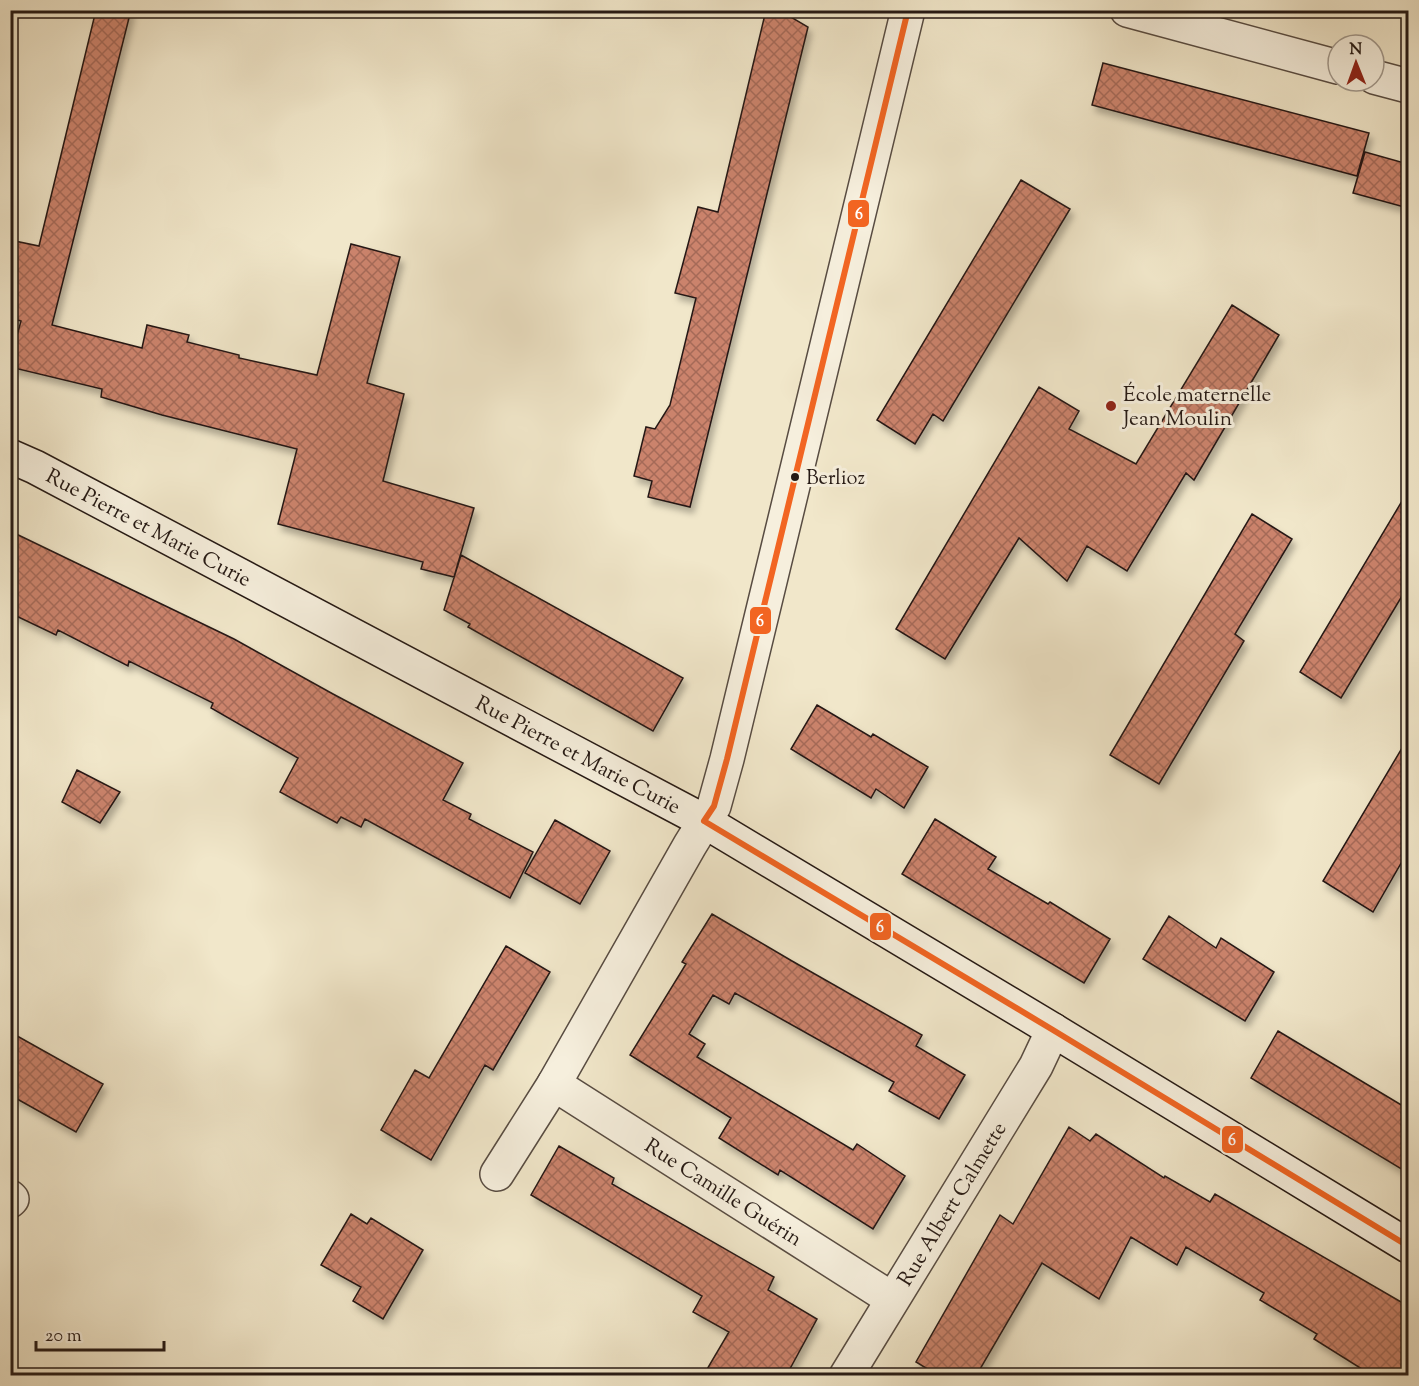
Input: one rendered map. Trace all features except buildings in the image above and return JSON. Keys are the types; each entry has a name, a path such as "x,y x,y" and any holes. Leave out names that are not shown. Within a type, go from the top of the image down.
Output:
{"street":[{"path":"497,1174 554,1084 714,806 909,10"},
{"path":"1127,10 1326,64"},
{"path":"1386,80 1408,86"},
{"name":"Rue Pierre et Marie Curie","path":"10,456 35,467 704,821 1408,1246"},
{"name":"Rue Albert Calmette","path":"846,1376 1036,1066 1053,1030"},
{"name":"Rue Camille Guérin","path":"554,1084 892,1299"}],"transit line":[{"name":"6","path":"704,821 714,806 727,759 908,10"},
{"name":"6","path":"704,821 1408,1246"}],"place":[{"name":"École maternelle Jean Moulin","path":"1111,406"},
{"name":"Berlioz","path":"795,477"}]}
